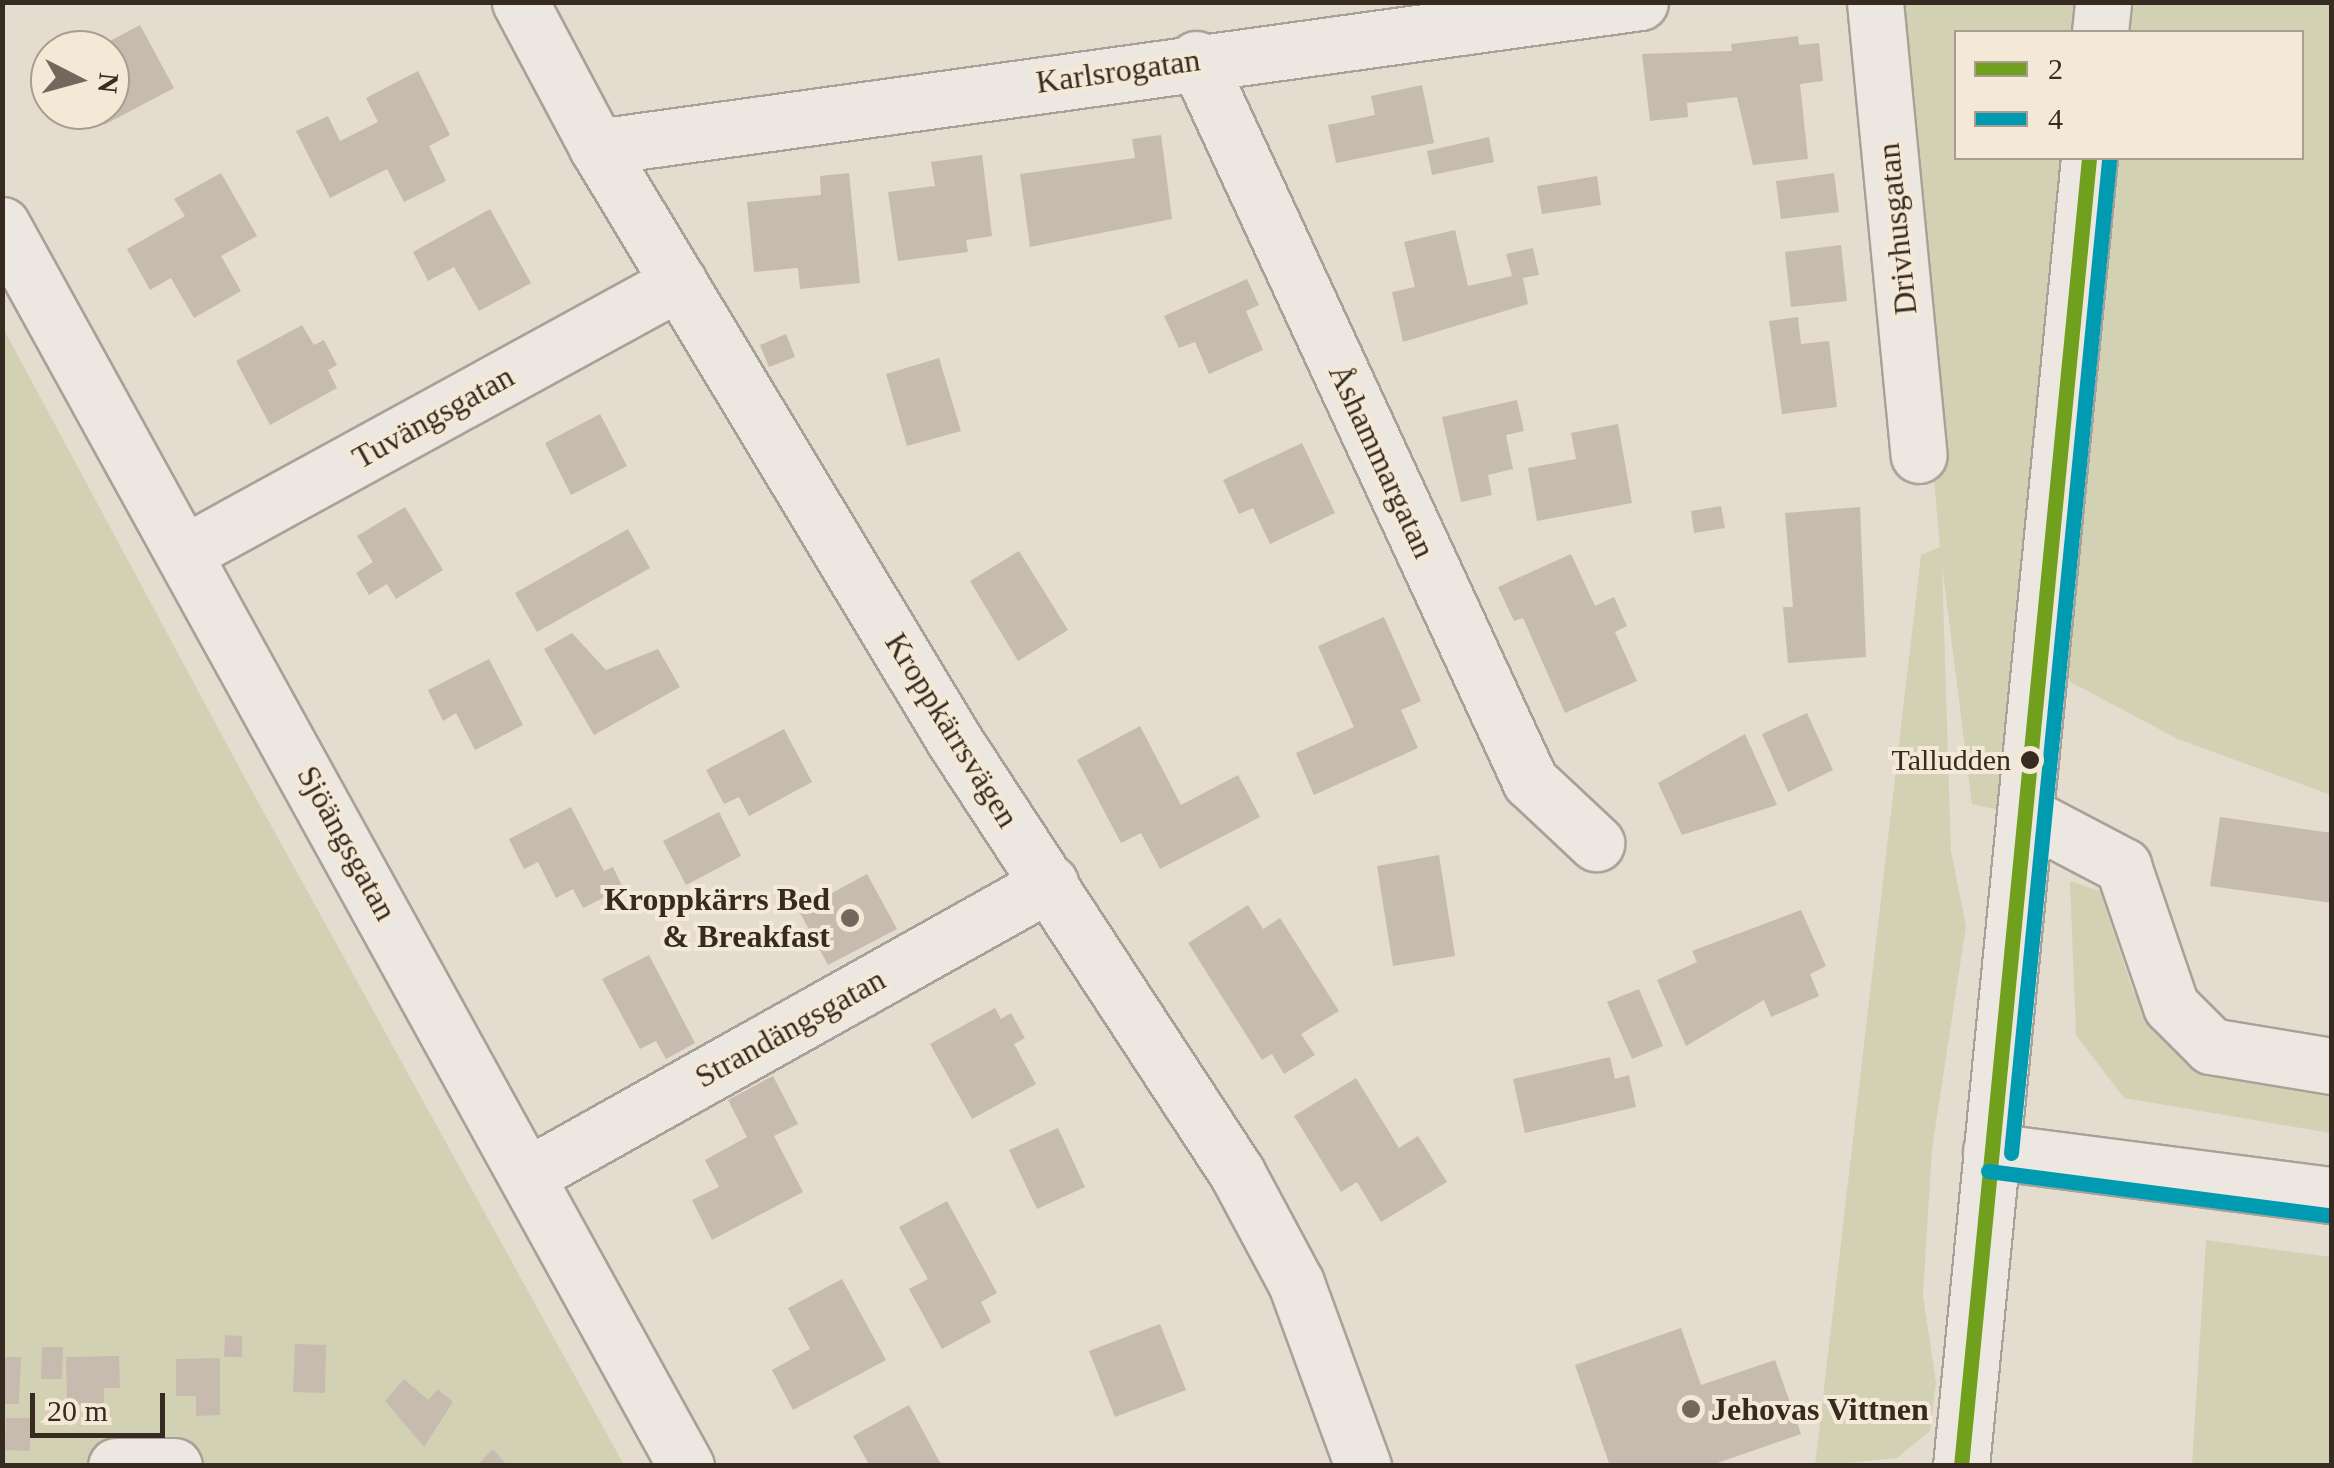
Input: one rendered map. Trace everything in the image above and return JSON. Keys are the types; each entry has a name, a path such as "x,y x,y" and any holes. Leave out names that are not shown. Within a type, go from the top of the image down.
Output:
{"street":[{"name":"Kroppkärrsvägen","path":"520,2 597,146 954,740 1237,1173 1296,1283 1363,1466"},
{"name":"Karlsrogatan","path":"597,146 1196,59 1640,2"},
{"name":"Drivhusgatan","path":"1875,2 1919,455"},
{"path":"2100,30 2103,2"},
{"name":"Åshammargatan","path":"1196,59 1530,780 1596,843"},
{"path":"1961,1466 2089,160"},
{"name":"Sjöängsgatan","path":"2,225 530,1174 686,1466"},
{"name":"Tuvängsgatan","path":"186,552 679,282"},
{"path":"2026,815 2124,866 2171,1006 2211,1046 2332,1066"},
{"name":"Strandängsgatan","path":"530,1174 1050,882"},
{"path":"1991,1151 2332,1194"},
{"path":"116,1466 174,1466"}],"green space":[{"path":"1892,3 2074,3 2071,30 1954,30 1954,160 2061,160 2003,811 1972,804 1942,565 1951,851 1966,926 1932,1149 1923,1295 1936,1383 1930,1431 1897,1458 1815,1466 1921,555 1940,547"},
{"path":"2134,3 2331,3 2331,795 2178,739 2061,677 2117,160 2304,160 2304,30 2130,30"},
{"path":"2,326 246,780 624,1465 3,1465"},
{"path":"2070,881 2100,891 2133,991 2164,1036 2331,1078 2331,1133 2124,1098 2076,1035"},
{"path":"2206,1240 2331,1257 2331,1465 2192,1465"}],"building":[{"path":"140,25 174,88 130,111 130,30"},
{"path":"1798,36 1799,45 1819,43 1823,81 1800,84 1808,159 1753,165 1737,97 1687,103 1688,117 1650,121 1642,54 1732,51 1731,44"},
{"path":"418,71 450,135 429,146 446,181 404,202 387,169 330,198 296,131 328,116 340,141 378,122 366,98"},
{"path":"1422,85 1434,143 1336,163 1328,125 1375,115 1371,96"},
{"path":"1161,135 1172,219 1030,247 1020,174 1135,158 1132,139"},
{"path":"1489,137 1494,162 1432,175 1427,151"},
{"path":"982,155 992,236 966,240 968,252 898,261 888,192 935,186 931,162"},
{"path":"221,173 257,236 221,256 241,291 194,318 171,278 150,290 127,249 185,216 174,199"},
{"path":"849,173 860,283 800,289 798,268 754,272 747,202 821,195 820,176"},
{"path":"1834,173 1839,212 1781,219 1776,181"},
{"path":"1597,176 1601,205 1542,214 1537,186"},
{"path":"490,209 531,283 479,311 454,267 428,281 413,252"},
{"path":"1455,230 1468,286 1512,276 1506,254 1533,248 1539,275 1523,278 1528,304 1403,342 1392,292 1415,287 1404,242"},
{"path":"1841,245 1847,301 1791,307 1785,252"},
{"path":"1247,279 1259,305 1246,311 1263,350 1209,374 1195,342 1179,348 1164,316"},
{"path":"1798,317 1801,344 1829,341 1837,407 1782,414 1769,321"},
{"path":"302,325 314,345 324,340 337,365 328,370 337,388 270,425 236,361"},
{"path":"786,334 795,357 769,367 760,345"},
{"path":"939,358 961,431 907,446 886,374"},
{"path":"1517,400 1524,431 1506,435 1513,469 1488,475 1492,495 1461,502 1442,417"},
{"path":"600,414 627,466 571,495 545,443"},
{"path":"1618,424 1632,503 1537,521 1528,468 1576,459 1571,433"},
{"path":"1302,443 1335,513 1270,544 1253,508 1239,514 1223,480"},
{"path":"1721,506 1725,528 1694,533 1691,511"},
{"path":"405,507 443,570 396,599 387,584 369,595 356,573 373,562 357,536"},
{"path":"1860,507 1866,657 1788,663 1783,607 1793,607 1785,513"},
{"path":"628,529 650,568 537,632 515,593"},
{"path":"1019,551 1068,630 1018,661 970,581"},
{"path":"1571,554 1595,606 1614,597 1627,626 1615,632 1637,681 1565,713 1523,618 1514,621 1498,587"},
{"path":"1384,617 1421,701 1401,710 1418,748 1314,795 1296,753 1354,727 1318,646"},
{"path":"572,633 606,670 658,649 680,687 594,735 544,649"},
{"path":"489,659 523,725 475,750 456,713 443,721 428,690"},
{"path":"1807,713 1833,770 1788,792 1762,734"},
{"path":"1140,726 1181,805 1238,775 1260,817 1160,869 1141,833 1121,843 1077,760"},
{"path":"784,729 812,782 749,816 739,797 724,804 706,770"},
{"path":"1745,734 1777,805 1682,835 1658,783"},
{"path":"571,807 604,871 613,867 623,888 583,908 573,889 556,898 538,862 524,869 509,839"},
{"path":"719,812 741,856 686,885 663,841"},
{"path":"2220,817 2332,833 2332,903 2210,886"},
{"path":"1439,855 1455,956 1393,966 1377,866"},
{"path":"867,874 897,929 828,965 799,911"},
{"path":"1248,905 1263,929 1280,918 1339,1011 1301,1034 1315,1055 1284,1074 1272,1054 1262,1060 1188,943"},
{"path":"1801,910 1826,966 1810,974 1819,996 1771,1017 1764,1000 1686,1046 1657,980 1697,962 1692,951"},
{"path":"649,955 695,1043 666,1059 656,1041 640,1049 602,979"},
{"path":"1639,989 1663,1046 1632,1059 1607,1002"},
{"path":"995,1008 1001,1019 1011,1013 1025,1038 1014,1044 1036,1084 972,1119 930,1044"},
{"path":"1610,1057 1615,1079 1629,1075 1636,1107 1525,1133 1513,1079"},
{"path":"773,1076 798,1124 774,1136 803,1192 712,1240 692,1200 719,1187 705,1160 747,1137 728,1100"},
{"path":"1356,1078 1399,1148 1418,1136 1447,1182 1381,1222 1357,1182 1341,1192 1294,1116"},
{"path":"1058,1128 1085,1187 1037,1209 1009,1150"},
{"path":"947,1201 997,1293 981,1302 991,1322 942,1349 909,1289 928,1279 899,1227"},
{"path":"842,1279 886,1360 793,1410 772,1370 810,1349 788,1308"},
{"path":"1160,1324 1186,1390 1115,1417 1089,1351"},
{"name":"Jehovas Vittnen","path":"1681,1328 1701,1385 1775,1360 1801,1434 1709,1466 1610,1466 1575,1365"},
{"path":"225,1335 242,1336 242,1357 224,1357"},
{"path":"295,1344 326,1345 325,1393 293,1392"},
{"path":"42,1347 63,1347 62,1379 41,1379"},
{"path":"119,1356 120,1388 104,1388 104,1405 67,1405 66,1357"},
{"path":"2,1357 21,1357 19,1404 2,1404"},
{"path":"220,1358 220,1415 196,1416 196,1396 176,1396 176,1359"},
{"path":"404,1379 428,1400 438,1389 453,1402 424,1447 385,1401"},
{"path":"909,1405 942,1466 870,1466 853,1436"},
{"path":"6,1418 30,1418 30,1451 5,1450"},
{"path":"493,1449 508,1466 476,1466"}],"transit line":[{"name":"2","path":"1961,1466 2089,160"},
{"name":"4","path":"2011,1153 2109,160"},
{"name":"4","path":"1988,1171 2329,1215"}],"place":[{"name":"Talludden","path":"2030,760"},
{"name":"Kroppkärrs Bed & Breakfast","path":"850,918"},
{"name":"Jehovas Vittnen","path":"1691,1409"}]}
